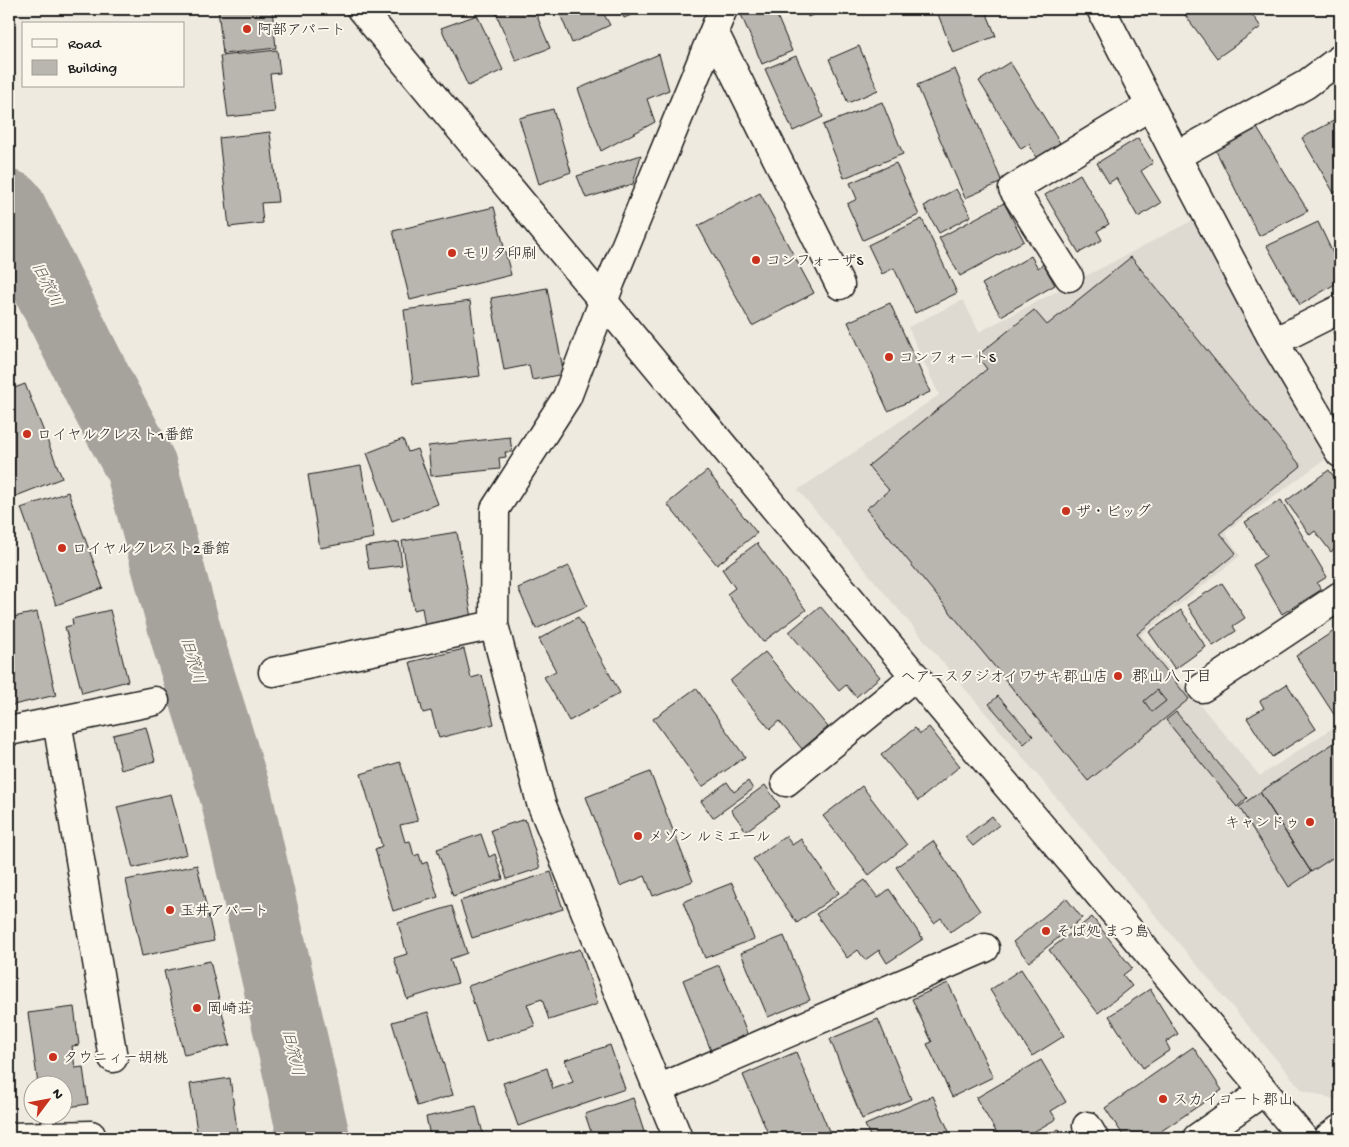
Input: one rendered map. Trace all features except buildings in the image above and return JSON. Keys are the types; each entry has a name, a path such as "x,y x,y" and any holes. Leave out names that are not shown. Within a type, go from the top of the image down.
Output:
{"street":[{"path":"361,9 602,302 1194,1005 1303,1138"},
{"path":"1101,9 1274,342 1340,453"},
{"path":"678,1138 541,803 494,626 495,509 566,397 602,302 718,20"},
{"path":"718,20 840,285"},
{"path":"1176,156 1305,86 1340,59"},
{"path":"1069,276 1013,188 1150,106"},
{"path":"1274,342 1340,309"},
{"path":"1202,688 1340,596"},
{"path":"273,672 494,626"},
{"path":"786,782 915,676"},
{"path":"9,730 57,722 155,700"},
{"path":"57,722 113,1058"},
{"path":"658,1089 985,948"},
{"path":"1197,1138 1264,1091"},
{"path":"1328,1138 1340,1129"},
{"path":"9,1138 91,1135 92,1138"}],"shaded area":[{"path":"1193,220 1261,345 1327,458 1225,532 1240,556 1141,635 1260,776 1340,723 1340,1101 1302,1090 798,490 939,395 908,327 963,300 979,332"}],"waterway":[{"name":"旧笊川","path":"9,206 100,390 141,467 188,642 236,796 314,1138"}],"place":[{"name":"阿部アパート","path":"247,29"},
{"name":"モリタ印刷","path":"452,253"},
{"name":"コンフォーザS","path":"756,260"},
{"name":"コンフォートS","path":"889,357"},
{"name":"ロイヤルクレスト1番館","path":"27,434"},
{"name":"ザ・ビッグ","path":"1066,511"},
{"name":"ロイヤルクレスト2番館","path":"62,548"},
{"name":"ヘアースタジオイワサキ郡山店","path":"1118,676"},
{"name":"キャンドゥ","path":"1310,822"},
{"name":"メゾン ルミエール","path":"638,836"},
{"name":"玉井アパート","path":"170,910"},
{"name":"そば処 まつ島","path":"1046,931"},
{"name":"岡崎荘","path":"197,1008"},
{"name":"タウニィー胡桃","path":"53,1057"},
{"name":"スカイコート郡山","path":"1163,1099"}],"district":[{"name":"郡山八丁目","path":"1172,675"}]}
